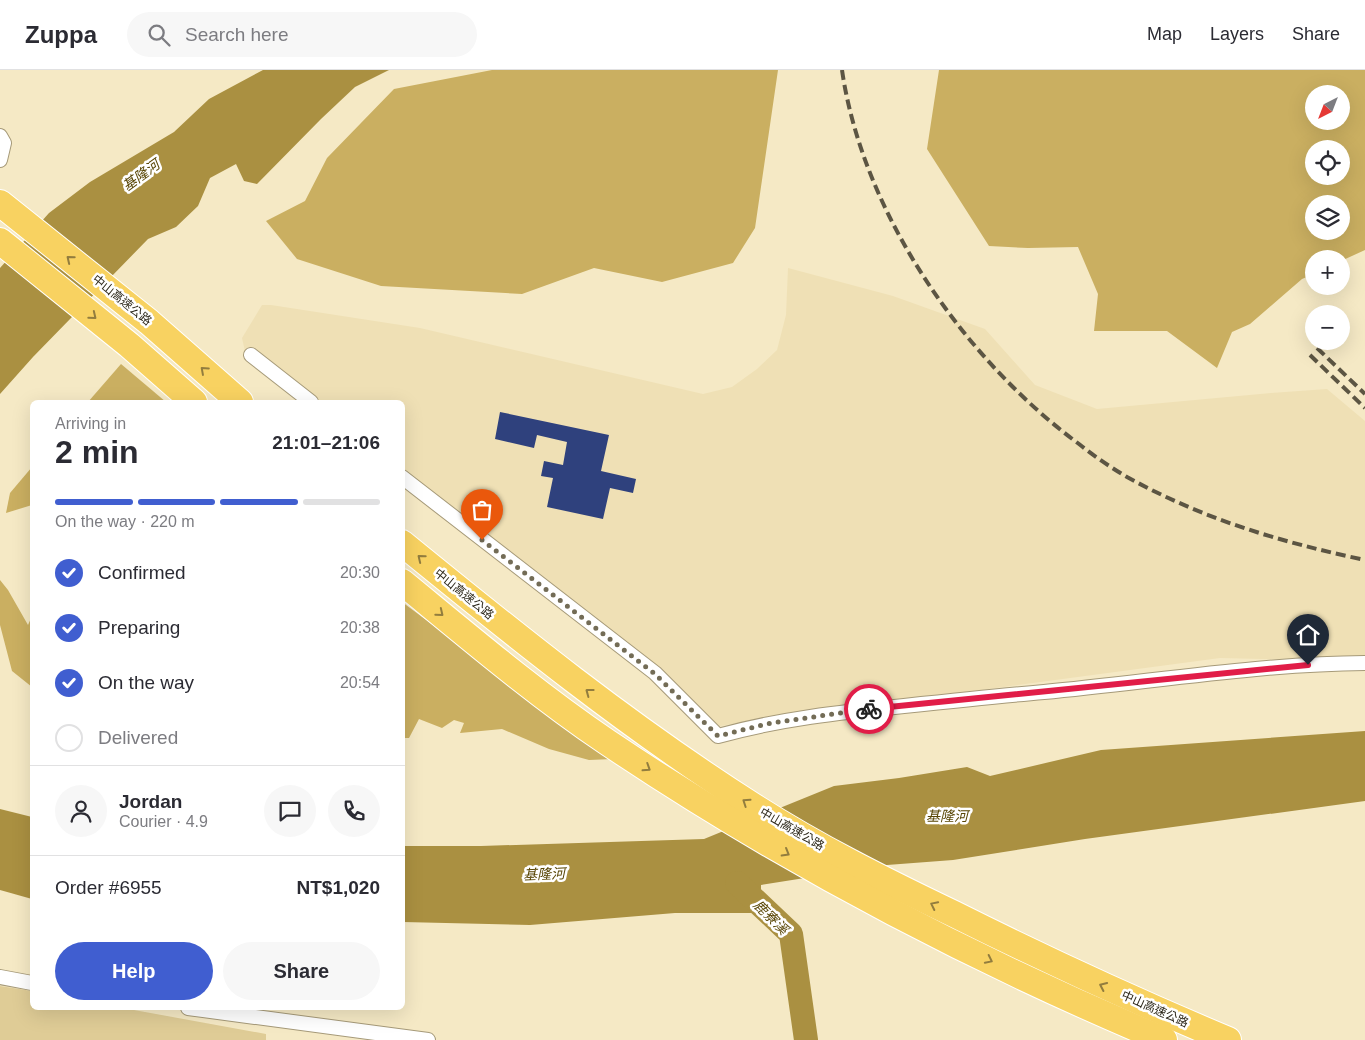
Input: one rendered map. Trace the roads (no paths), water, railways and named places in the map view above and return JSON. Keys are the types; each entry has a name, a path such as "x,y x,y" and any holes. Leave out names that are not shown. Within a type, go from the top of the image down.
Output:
{"highway":[{"name":"中山高速公路","path":"0,203 149,322 238,400"},
{"path":"0,241 129,345 192,400"},
{"name":"中山高速公路","path":"405,545 525,644 628,722 753,806 850,863 1143,1004 1228,1040"},
{"name":"中山高速公路","path":"405,584 507,667 606,741 727,819 832,879 945,939 1048,989 1164,1040"}],"street":[{"path":"0,136 4,143 0,160"},
{"path":"251,355 308,400"},
{"path":"405,479 655,674 718,736 771,723 857,710 1139,683 1237,671 1318,664 1365,663"},
{"path":"0,977 30,984"},
{"path":"203,1010 428,1040"}],"water":[{"name":"基隆河","path":"263,70 389,70 355,87 257,184 244,181 236,164 210,178 198,206 176,227 148,239 33,357 0,394 0,268 49,213 90,182 174,132 209,99"},
{"name":"基隆河","path":"1365,731 1365,801 1085,839 953,860 887,865 761,885 761,913 675,913 530,925 405,922 405,846 481,846 704,839 834,786 967,767 990,776 1101,750"},
{"path":"0,809 30,816 30,898 0,890"}],"waterway":[{"name":"鹿寮溪","path":"737,883 791,934 806,1040"}],"railway":[{"path":"842,70 853,124 872,177 896,229 925,279 959,326 996,370 1037,409 1096,457 1114,469 1184,505 1272,537 1365,560"},
{"path":"1319,350 1365,394"},
{"path":"1310,355 1365,408"}]}
